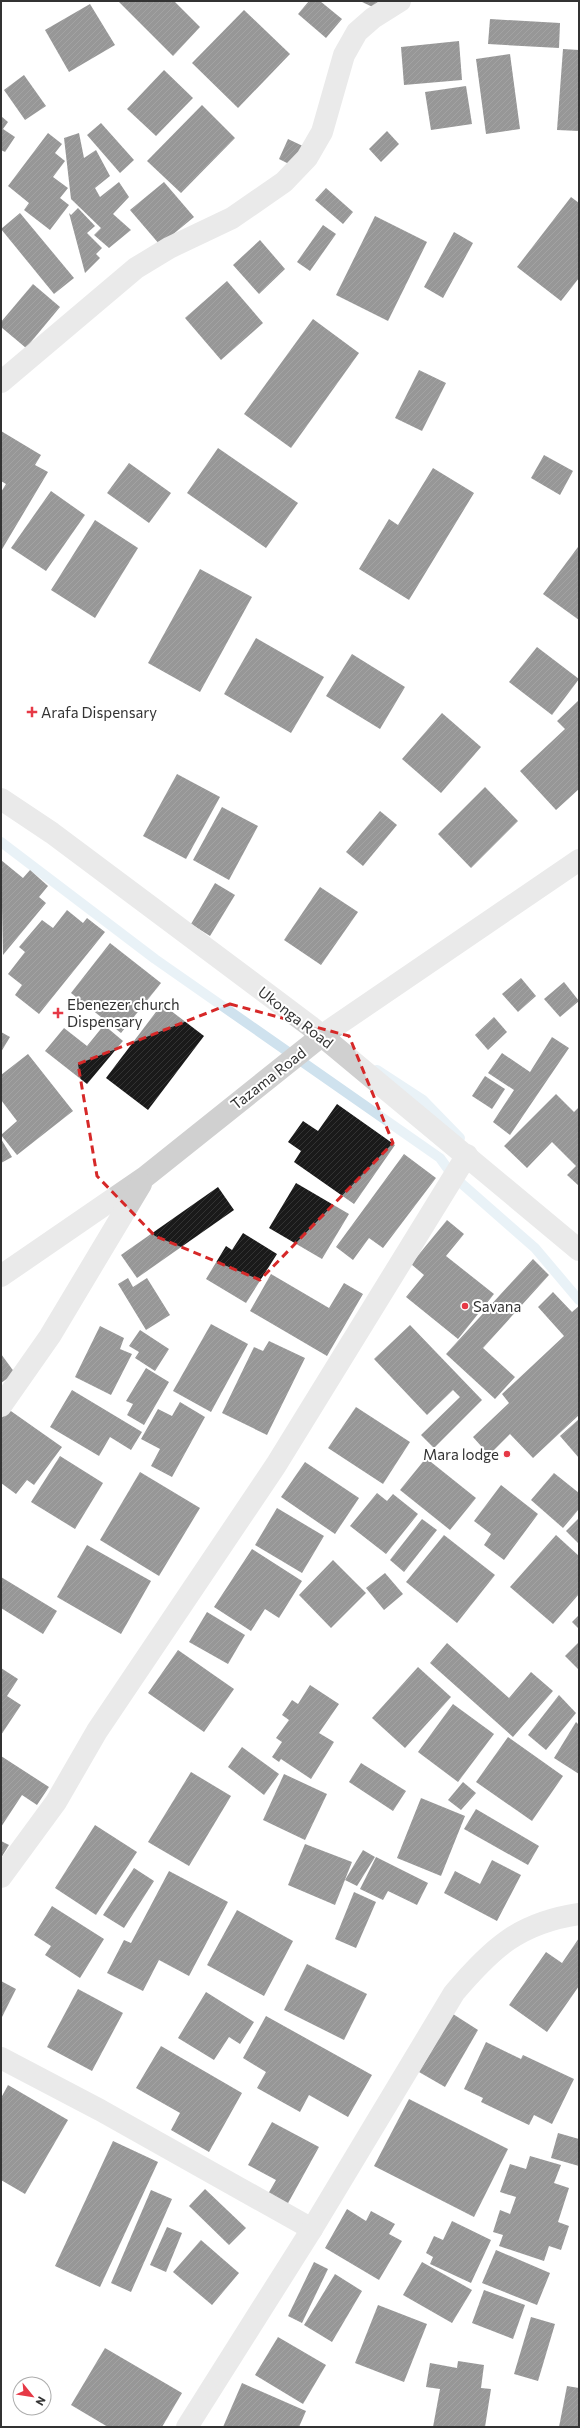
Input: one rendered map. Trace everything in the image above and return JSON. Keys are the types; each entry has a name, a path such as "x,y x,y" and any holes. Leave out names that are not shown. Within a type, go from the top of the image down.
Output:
{"street":[{"path":"1,382 136,268 169,248 232,218 284,182 307,158 322,132 344,55 357,32 373,18 400,1"},
{"name":"Ukonga Road","path":"1,799 52,833 322,1036 467,1155 579,1250"},
{"name":"Tazama Road","path":"1,1276 145,1177 322,1036 579,860"},
{"path":"1,1877 56,1802 96,1731 276,1465 467,1155"},
{"path":"1,1406 50,1336 145,1177"},
{"path":"187,2427 312,2229 454,1993 482,1959 512,1937 531,1925 555,1917 579,1914"},
{"path":"1,2058 100,2110 312,2229"}],"highlighted area":[{"path":"230,1004 349,1036 393,1143 260,1280 155,1236 97,1176 78,1064"}],"building":[{"path":"118,1 174,1 200,27 173,56"},
{"path":"309,1 320,1 342,19 326,38 298,14"},
{"path":"360,1 386,1 381,11"},
{"path":"90,4 115,45 69,72 45,30"},
{"path":"244,10 290,54 238,108 192,63"},
{"path":"490,19 560,23 559,48 488,44"},
{"path":"459,41 462,80 404,85 401,47"},
{"path":"563,49 579,50 579,131 557,130"},
{"path":"510,54 520,129 486,134 476,59"},
{"path":"164,70 193,98 156,136 127,109"},
{"path":"24,75 46,106 25,120 4,90"},
{"path":"466,86 472,124 431,130 425,92"},
{"path":"202,105 235,138 181,193 147,161"},
{"path":"1,116 8,122 3,129 15,137 5,152 1,150"},
{"path":"101,123 134,160 120,173 87,135"},
{"path":"387,131 399,144 381,162 369,149"},
{"path":"48,133 62,144 55,153 65,161 53,177 68,188 60,198 69,205 50,230 24,210 29,203 8,186"},
{"path":"79,133 84,158 96,150 110,176 95,188 100,197 119,182 129,197 113,214 131,230 109,248 94,235 101,228 71,199 64,138"},
{"path":"288,139 307,148 297,168 279,159"},
{"path":"164,182 194,217 160,245 130,210"},
{"path":"326,188 353,212 343,224 315,200"},
{"path":"571,197 579,203 579,278 561,301 517,267"},
{"path":"78,208 95,226 87,233 102,248 96,254 100,258 85,273 69,213 71,215"},
{"path":"20,213 74,278 54,294 1,229"},
{"path":"375,216 427,242 388,321 336,295"},
{"path":"323,225 336,234 310,271 297,262"},
{"path":"454,232 473,243 443,298 424,287"},
{"path":"260,240 285,269 259,294 233,265"},
{"path":"227,281 263,323 221,360 185,318"},
{"path":"33,284 60,307 26,348 1,327 1,322"},
{"path":"313,319 359,353 291,448 244,414"},
{"path":"419,370 446,383 422,431 395,418"},
{"path":"1,431 41,455 35,465 48,472 1,551 1,492 6,484 1,481"},
{"path":"218,448 298,503 266,548 187,493"},
{"path":"544,455 573,471 560,495 531,478"},
{"path":"129,463 171,493 149,523 107,493"},
{"path":"433,468 474,493 409,600 359,569 389,519 398,525"},
{"path":"51,491 85,515 46,571 11,548"},
{"path":"95,520 138,548 95,618 51,590"},
{"path":"579,547 579,620 543,594"},
{"path":"200,569 252,597 200,692 148,663"},
{"path":"256,638 324,677 291,733 224,694"},
{"path":"537,647 579,679 552,715 509,682"},
{"path":"352,654 405,687 380,729 326,696"},
{"path":"579,700 579,789 556,810 520,771 565,729 557,721"},
{"path":"442,713 481,747 441,793 402,759"},
{"path":"177,774 220,797 186,859 143,836"},
{"path":"485,787 518,821 471,868 438,834"},
{"path":"222,807 258,826 229,880 193,860"},
{"path":"380,811 397,825 363,866 346,852"},
{"path":"1,860 23,878 30,870 48,886 39,897 46,903 3,955"},
{"path":"215,883 235,895 210,936 191,924"},
{"path":"320,887 358,912 321,965 284,940"},
{"path":"67,910 83,923 87,918 105,932 39,1014 15,995 22,985 8,974 25,952 19,947 42,920 53,928"},
{"path":"110,943 161,983 121,1033 71,993"},
{"path":"521,978 536,996 518,1012 502,994"},
{"path":"564,982 579,1001 560,1017 544,999"},
{"path":"162,1004 204,1036 148,1110 106,1078"},
{"path":"494,1017 507,1032 488,1050 475,1035"},
{"path":"104,1025 123,1041 87,1084 45,1051 64,1028 87,1046"},
{"path":"1,1032 10,1037 1,1052"},
{"path":"552,1037 569,1048 510,1135 493,1122 514,1090 488,1073 502,1053 530,1072"},
{"path":"28,1054 73,1111 17,1155 1,1135 17,1121 1,1100 1,1075"},
{"path":"485,1076 505,1089 492,1109 472,1096"},
{"path":"556,1094 574,1112 579,1107 579,1186 567,1175 576,1166 552,1142 527,1168 504,1146"},
{"path":"337,1104 395,1145 354,1204 294,1162 301,1151 288,1142 303,1121 318,1131"},
{"path":"1,1139 12,1157 1,1163"},
{"path":"404,1154 436,1178 383,1248 369,1238 353,1260 336,1247"},
{"path":"296,1183 349,1214 322,1259 269,1228"},
{"path":"218,1187 234,1210 137,1278 121,1255"},
{"path":"447,1220 464,1234 446,1256 494,1294 458,1339 406,1297 424,1275 411,1264"},
{"path":"243,1233 277,1254 246,1303 206,1279 226,1246 232,1250"},
{"path":"533,1259 549,1275 483,1348 515,1377 495,1399 446,1354"},
{"path":"271,1274 329,1308 344,1283 363,1294 327,1356 250,1311"},
{"path":"128,1278 133,1287 147,1278 170,1315 146,1330 118,1284"},
{"path":"553,1292 572,1312 579,1306 579,1415 533,1458 510,1434 489,1455 473,1437 509,1403 502,1394 564,1336 538,1307"},
{"path":"211,1324 248,1344 211,1412 173,1391"},
{"path":"410,1325 482,1400 434,1448 421,1435 460,1397 453,1390 427,1415 374,1359"},
{"path":"100,1326 124,1338 120,1349 132,1354 111,1395 75,1377"},
{"path":"140,1330 169,1349 155,1371 135,1358 139,1352 129,1346"},
{"path":"269,1341 305,1358 267,1435 222,1413 254,1347 263,1351"},
{"path":"1,1354 15,1373 1,1383"},
{"path":"146,1368 169,1382 144,1425 127,1415 133,1404 126,1401"},
{"path":"72,1390 142,1432 131,1450 110,1437 99,1456 50,1427"},
{"path":"180,1402 205,1417 172,1477 151,1466 160,1449 141,1439 158,1409 172,1416"},
{"path":"356,1407 410,1442 383,1484 328,1448"},
{"path":"8,1409 62,1447 34,1485 27,1480 16,1494 1,1483 1,1419"},
{"path":"579,1419 579,1458 560,1436"},
{"path":"60,1456 103,1483 75,1529 31,1502"},
{"path":"426,1458 476,1498 450,1530 400,1490"},
{"path":"305,1462 359,1498 335,1534 281,1497"},
{"path":"140,1472 200,1508 159,1576 100,1540"},
{"path":"554,1473 579,1493 579,1509 563,1528 531,1500"},
{"path":"501,1485 538,1514 504,1560 484,1545 491,1534 474,1521"},
{"path":"377,1493 387,1501 393,1494 418,1514 386,1554 350,1526"},
{"path":"277,1508 324,1536 302,1573 255,1545"},
{"path":"579,1518 579,1544 566,1531"},
{"path":"422,1519 437,1530 404,1572 390,1560"},
{"path":"444,1535 495,1575 457,1623 406,1582"},
{"path":"556,1535 579,1556 579,1594 553,1624 510,1587"},
{"path":"87,1545 151,1581 121,1634 57,1597"},
{"path":"252,1549 302,1581 279,1618 265,1609 251,1631 214,1607"},
{"path":"333,1560 366,1593 331,1628 299,1595"},
{"path":"385,1573 403,1594 384,1610 366,1588"},
{"path":"1,1577 57,1611 43,1634 1,1608"},
{"path":"207,1612 245,1635 228,1664 189,1642"},
{"path":"579,1615 579,1629 572,1622"},
{"path":"579,1642 579,1670 565,1656"},
{"path":"447,1643 509,1698 531,1672 553,1691 513,1737 430,1663"},
{"path":"178,1650 234,1689 204,1732 148,1693"},
{"path":"418,1667 451,1697 405,1748 372,1718"},
{"path":"1,1668 18,1679 7,1696 21,1705 1,1735"},
{"path":"310,1685 339,1704 319,1733 334,1742 311,1779 281,1759 279,1762 272,1757 282,1742 276,1738 289,1720 282,1715 292,1700 298,1704"},
{"path":"559,1695 576,1713 546,1750 528,1735"},
{"path":"453,1704 494,1734 458,1782 418,1752"},
{"path":"576,1722 579,1725 579,1774 554,1758"},
{"path":"508,1737 563,1776 532,1821 476,1782"},
{"path":"242,1747 279,1774 264,1795 228,1767"},
{"path":"1,1756 49,1787 37,1805 22,1795 1,1827"},
{"path":"361,1763 406,1791 393,1811 349,1782"},
{"path":"191,1772 231,1796 189,1866 148,1842"},
{"path":"284,1774 327,1794 305,1840 263,1820"},
{"path":"463,1782 476,1793 461,1810 448,1800"},
{"path":"421,1798 465,1816 441,1876 397,1858"},
{"path":"476,1809 539,1846 528,1865 464,1829"},
{"path":"95,1825 137,1852 96,1915 55,1888"},
{"path":"1,1841 9,1845 1,1858"},
{"path":"305,1844 352,1862 335,1905 288,1885"},
{"path":"363,1850 375,1857 357,1886 345,1880"},
{"path":"376,1857 428,1883 417,1905 388,1891 383,1900 360,1889"},
{"path":"492,1860 521,1875 497,1921 444,1893 455,1871 480,1884"},
{"path":"134,1868 154,1881 124,1928 103,1915"},
{"path":"169,1871 228,1902 189,1976 159,1960 143,1991 107,1973 124,1940 131,1943"},
{"path":"354,1892 376,1902 356,1948 335,1939"},
{"path":"52,1906 104,1939 80,1978 45,1955 51,1946 34,1935"},
{"path":"237,1910 293,1941 264,1996 207,1965"},
{"path":"579,1938 579,1986 547,2032 509,2005 546,1952 562,1963"},
{"path":"307,1964 367,1994 344,2040 284,2010"},
{"path":"1,1981 16,1989 1,2019"},
{"path":"78,1989 123,2013 92,2071 47,2047"},
{"path":"206,1992 254,2022 240,2044 229,2037 214,2060 178,2038"},
{"path":"453,2014 478,2030 445,2087 419,2072"},
{"path":"266,2016 372,2075 348,2117 309,2095 300,2112 257,2088 266,2072 243,2058"},
{"path":"486,2042 521,2059 523,2055 574,2079 552,2124 534,2115 529,2125 481,2102 483,2098 464,2089"},
{"path":"161,2046 242,2093 209,2152 171,2130 180,2113 136,2088"},
{"path":"8,2085 68,2120 25,2194 1,2180 1,2098"},
{"path":"409,2099 508,2149 474,2217 374,2166"},
{"path":"272,2122 319,2147 287,2205 268,2194 276,2180 248,2165"},
{"path":"558,2133 579,2139 579,2166 551,2158"},
{"path":"113,2141 158,2162 100,2287 55,2266"},
{"path":"530,2156 561,2165 554,2183 569,2188 558,2222 569,2226 561,2250 549,2246 544,2261 499,2246 503,2235 493,2232 500,2210 510,2214 516,2197 500,2192 510,2164 526,2169"},
{"path":"205,2189 246,2228 229,2245 189,2206"},
{"path":"151,2190 172,2199 131,2292 111,2283"},
{"path":"347,2209 366,2221 371,2211 395,2224 389,2234 402,2241 379,2280 325,2248"},
{"path":"452,2221 491,2240 471,2283 430,2264 433,2257 426,2253 434,2236 443,2240"},
{"path":"167,2227 182,2233 166,2272 150,2265"},
{"path":"201,2240 239,2273 212,2305 173,2272"},
{"path":"496,2250 550,2273 537,2305 482,2283"},
{"path":"314,2262 328,2269 302,2323 288,2316"},
{"path":"422,2262 472,2290 452,2323 403,2295"},
{"path":"335,2274 362,2291 332,2342 304,2325"},
{"path":"484,2290 525,2305 513,2339 472,2323"},
{"path":"378,2305 427,2324 404,2382 355,2363"},
{"path":"531,2317 555,2324 538,2381 514,2374"},
{"path":"278,2337 326,2365 303,2404 255,2375"},
{"path":"105,2348 182,2393 162,2427 108,2427 71,2405"},
{"path":"458,2361 484,2365 481,2388 491,2389 485,2427 433,2427 440,2389 426,2387 430,2363 457,2368"},
{"path":"242,2383 306,2411 299,2427 223,2427"},
{"path":"567,2386 579,2388 579,2427 559,2427"}],"waterway":[{"path":"1,842 155,959 440,1158 453,1176 535,1248 579,1300"},
{"path":"377,1070 423,1100 460,1138"}],"place":[{"name":"Arafa Dispensary","path":"32,712"},
{"name":"Ebenezer church Dispensary","path":"58,1013"},
{"name":"Savana","path":"465,1306"},
{"name":"Mara lodge","path":"507,1454"}]}
